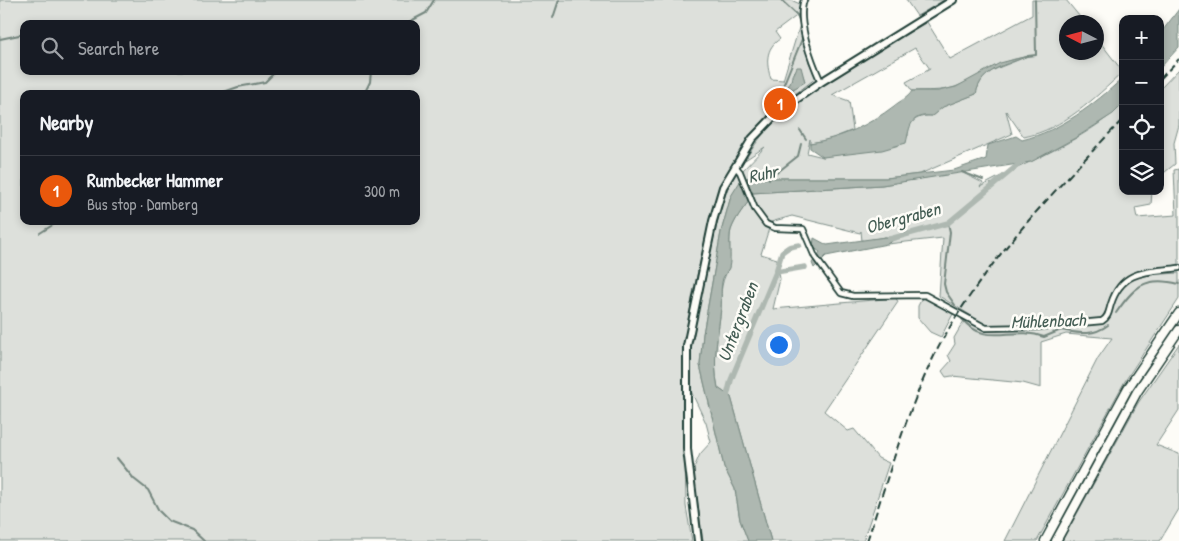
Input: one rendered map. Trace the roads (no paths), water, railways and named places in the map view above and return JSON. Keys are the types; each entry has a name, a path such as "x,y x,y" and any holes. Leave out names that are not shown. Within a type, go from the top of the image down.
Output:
{"highway":[{"path":"1046,541 1128,388 1179,313"},
{"path":"1056,541 1120,421 1177,332"}],"main road":[{"path":"698,541 687,449 687,346 717,206 724,187 752,139 769,120 821,82 953,0"}],"street":[{"path":"804,0 801,9 807,42 821,82"},
{"path":"735,166 743,178 760,217 766,224 776,228 802,228 820,264 839,290 846,295 925,294 984,328 1098,322 1106,319 1114,293 1125,279 1138,274 1179,268"}],"waterway":[{"path":"413,20 426,13 434,0"},
{"path":"553,18 559,0"},
{"path":"781,0 797,15 800,23"},
{"path":"1028,56 1036,55 1035,0"},
{"path":"783,86 802,39 801,30"},
{"path":"0,39 20,35"},
{"path":"229,90 265,82 272,75"},
{"path":"366,90 371,75"},
{"path":"788,113 791,119"},
{"path":"800,130 806,139"},
{"name":"Ruhr","path":"769,179 798,156 801,144"},
{"name":"Obergraben","path":"890,239 948,223 1025,159"},
{"path":"962,172 983,180"},
{"name":"Obergraben","path":"991,184 995,186"},
{"name":"Mühlenbach","path":"948,223 950,232 944,284 946,292 955,305"},
{"path":"40,233 53,225"},
{"name":"Untergraben","path":"726,400 731,380 776,272 782,252 789,247 799,245"},
{"path":"776,272 805,267"},
{"name":"Mühlenbach","path":"1116,313 1129,296 1142,285 1157,281 1179,284"},
{"name":"Mühlenbach","path":"962,319 971,328 990,334 1021,333 1044,337 1061,330 1091,333 1108,325"},
{"path":"117,458 134,479 148,490 159,511 169,521 192,530 204,541"}],"railway":[{"path":"1164,75 1179,59"},
{"path":"867,541 898,445 925,375 955,319 975,288 1021,229 1119,123"}],"place":[{"name":"Rumbecker Hammer","path":"780,104"}]}
